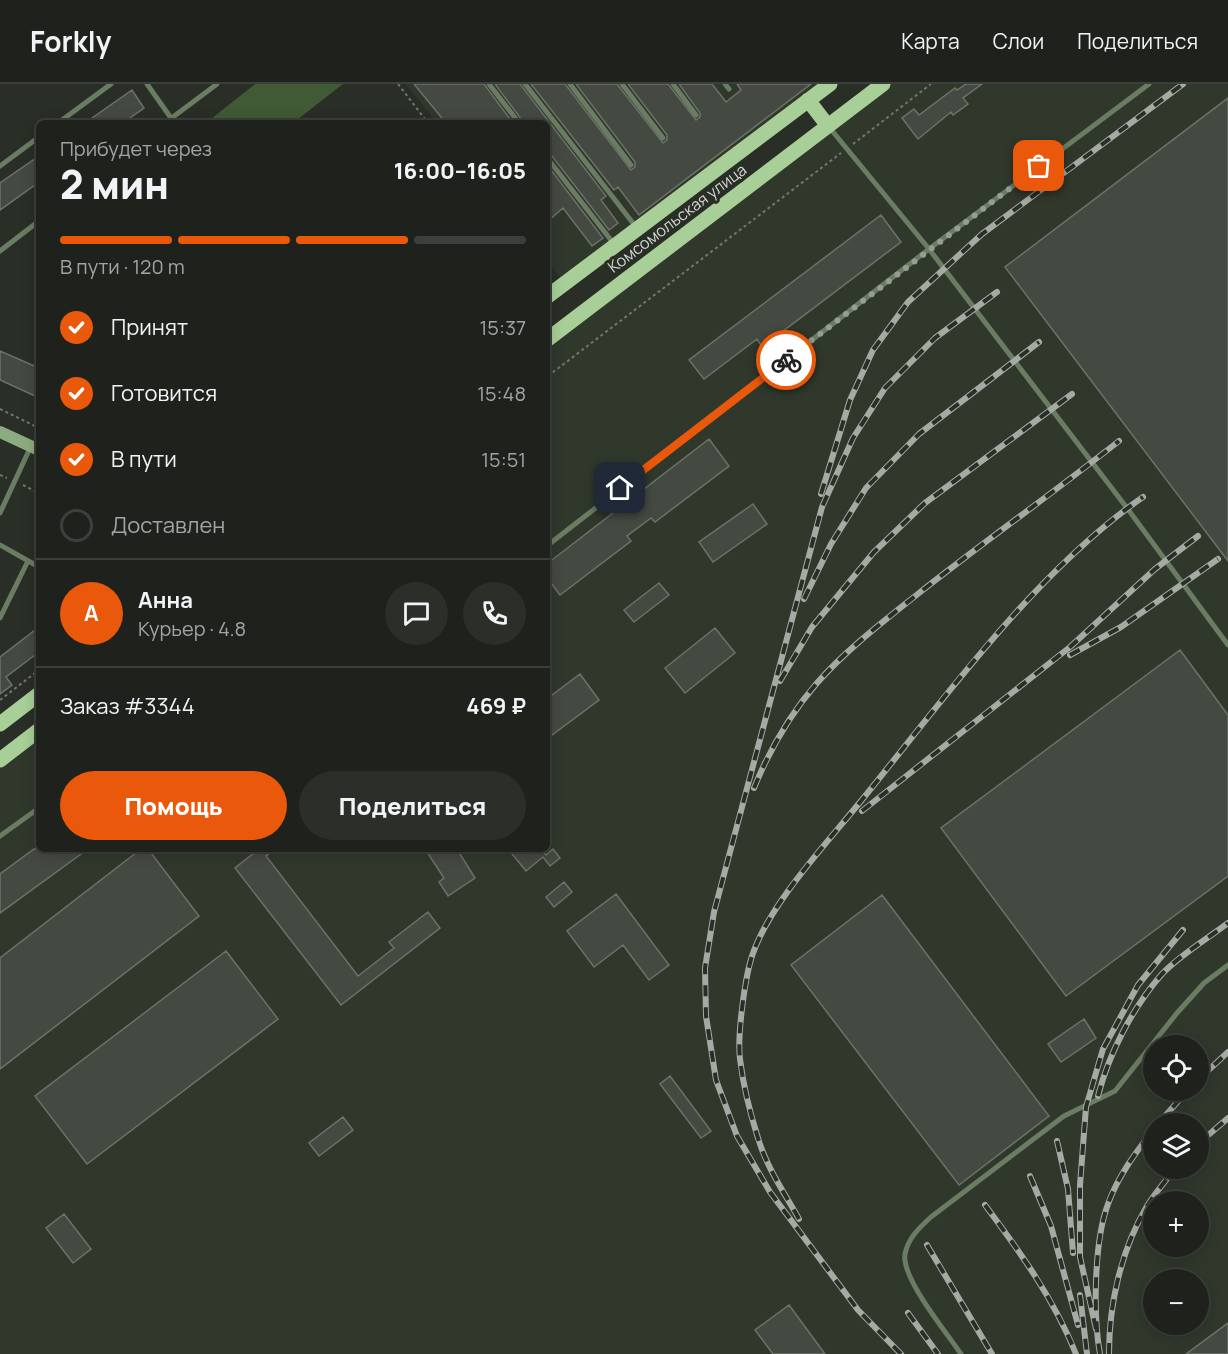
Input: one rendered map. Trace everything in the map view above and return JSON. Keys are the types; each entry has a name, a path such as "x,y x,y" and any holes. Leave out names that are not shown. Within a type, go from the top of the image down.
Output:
{"main road":[{"name":"Комсомольская улица","path":"550,294 830,84"},
{"name":"Комсомольская улица","path":"550,337 883,84"},
{"path":"808,100 828,126"},
{"path":"0,724 36,696"},
{"path":"0,760 36,732"}],"street":[{"path":"0,432 35,448"}],"lane":[{"path":"62,120 111,84"},
{"path":"147,84 171,118"},
{"path":"169,120 217,84"},
{"path":"489,84 517,120"},
{"path":"525,84 637,229"},
{"path":"570,84 631,165"},
{"path":"622,84 663,138"},
{"path":"673,84 696,115"},
{"path":"725,84 729,90"},
{"path":"550,542 928,249 1149,84"},
{"path":"828,126 928,249 1228,645"},
{"path":"0,166 36,139"},
{"path":"550,162 615,245"},
{"path":"0,251 36,223"},
{"path":"0,513 35,448"},
{"path":"0,545 36,565"},
{"path":"0,618 28,561"},
{"path":"0,836 36,810"},
{"path":"961,1354 910,1278 904,1255 913,1234 931,1216 1064,1116 1115,1091 1176,1013 1204,983 1228,965"}],"path":[{"path":"398,84 426,120"},
{"path":"550,374 931,84"},
{"path":"0,409 36,427"},
{"path":"0,700 36,672"}],"shaded area":[{"path":"406,84 820,84 562,280 550,265 550,120 435,120"},
{"path":"884,84 1228,84 1228,1354 0,1354 0,763 36,735 36,852 550,852 550,340"}],"green space":[{"path":"255,84 343,84 297,120 210,120"}],"building":[{"path":"414,84 484,84 511,120 444,120"},
{"path":"495,84 520,84 548,120 522,120"},
{"path":"531,84 565,84 631,170 635,167 635,162 576,84 617,84 663,143 667,140 667,135 628,84 668,84 696,120 700,117 700,113 679,84 712,84 726,102 741,90 737,84 811,84 639,215 618,187 614,190"},
{"path":"966,84 982,84 963,98 968,104 953,115 951,112 918,139 902,118 914,109 919,115 955,88 957,90"},
{"path":"132,90 144,108 127,120 89,120"},
{"path":"1228,98 1228,561 1005,267"},
{"path":"550,123 606,196 601,200 618,223 609,230 550,155"},
{"path":"36,158 36,184 0,210 0,183"},
{"path":"550,169 603,238 592,246 563,208 550,219"},
{"path":"881,215 901,242 762,347 757,339 704,379 689,360"},
{"path":"0,351 36,367 36,394 35,396 0,380"},
{"path":"709,439 729,466 655,522 651,518 627,536 631,541 560,595 550,582 550,561"},
{"path":"753,504 767,524 713,562 699,542"},
{"path":"659,583 669,595 634,622 624,610"},
{"path":"715,628 735,653 685,693 665,668"},
{"path":"36,629 36,654 6,677 12,685 0,694 0,657"},
{"path":"1180,650 1228,715 1228,876 1066,996 941,828"},
{"path":"580,674 599,700 550,737 550,696"},
{"path":"34,849 36,852 84,852 0,913 0,874"},
{"path":"553,849 560,858 550,866 543,857 526,871 510,852 544,852 546,855"},
{"path":"137,852 150,852 199,916 0,1069 0,958"},
{"path":"255,852 271,852 266,856 358,976 394,948 389,942 428,912 440,928 341,1005 235,868"},
{"path":"427,852 459,852 475,878 448,896 439,882 444,878"},
{"path":"564,882 572,892 554,907 546,897"},
{"path":"616,894 669,965 649,980 623,945 594,967 567,931"},
{"path":"882,895 1049,1116 959,1185 791,965"},
{"path":"226,951 278,1019 87,1164 35,1096"},
{"path":"1084,1019 1096,1038 1061,1062 1048,1044"},
{"path":"670,1076 711,1131 701,1138 660,1084"},
{"path":"343,1117 353,1130 319,1156 309,1143"},
{"path":"64,1214 91,1249 73,1263 46,1228"},
{"path":"789,1305 825,1354 773,1354 755,1330"},
{"path":"1228,1323 1228,1354 1186,1354"}],"railway":[{"path":"821,494 850,400 873,350 908,302 982,234 1183,84"},
{"path":"901,1354 858,1310 770,1192 737,1136 716,1080 706,1016 705,968 714,912 822,507 853,438 885,388 935,338 997,292"},
{"path":"804,599 831,544 866,488 919,434 1039,342"},
{"path":"780,681 812,627 874,552 925,503 1072,394"},
{"path":"754,788 774,746 790,720 817,683 841,659 919,593 1119,441"},
{"path":"799,1219 776,1180 761,1148 741,1069 739,1049 744,992 749,966 760,936 800,875 993,639 1065,562 1103,527 1143,497"},
{"path":"862,811 1070,647 1155,569 1198,536"},
{"path":"1070,655 1121,627 1218,559"},
{"path":"1098,1096 1115,1047 1151,987 1177,960 1228,923"},
{"path":"1096,1329 1080,1257 1080,1185 1086,1107 1103,1049 1138,985 1183,930"},
{"path":"1209,1070 1228,1052"},
{"path":"1168,1113 1178,1101"},
{"path":"1209,1134 1228,1118"},
{"path":"1057,1141 1068,1189 1073,1253"},
{"path":"1100,1354 1096,1319 1096,1278 1103,1219 1122,1174 1143,1143"},
{"path":"1030,1176 1051,1226 1078,1325"},
{"path":"1109,1354 1111,1316 1124,1259 1147,1206 1166,1179"},
{"path":"985,1205 1047,1295 1076,1354"},
{"path":"927,1245 992,1354"},
{"path":"1080,1295 1087,1354"},
{"path":"908,1313 938,1354"}],"way so far":[{"path":"786,360 1039,166"}],"route":[{"path":"620,488 786,360"}]}
